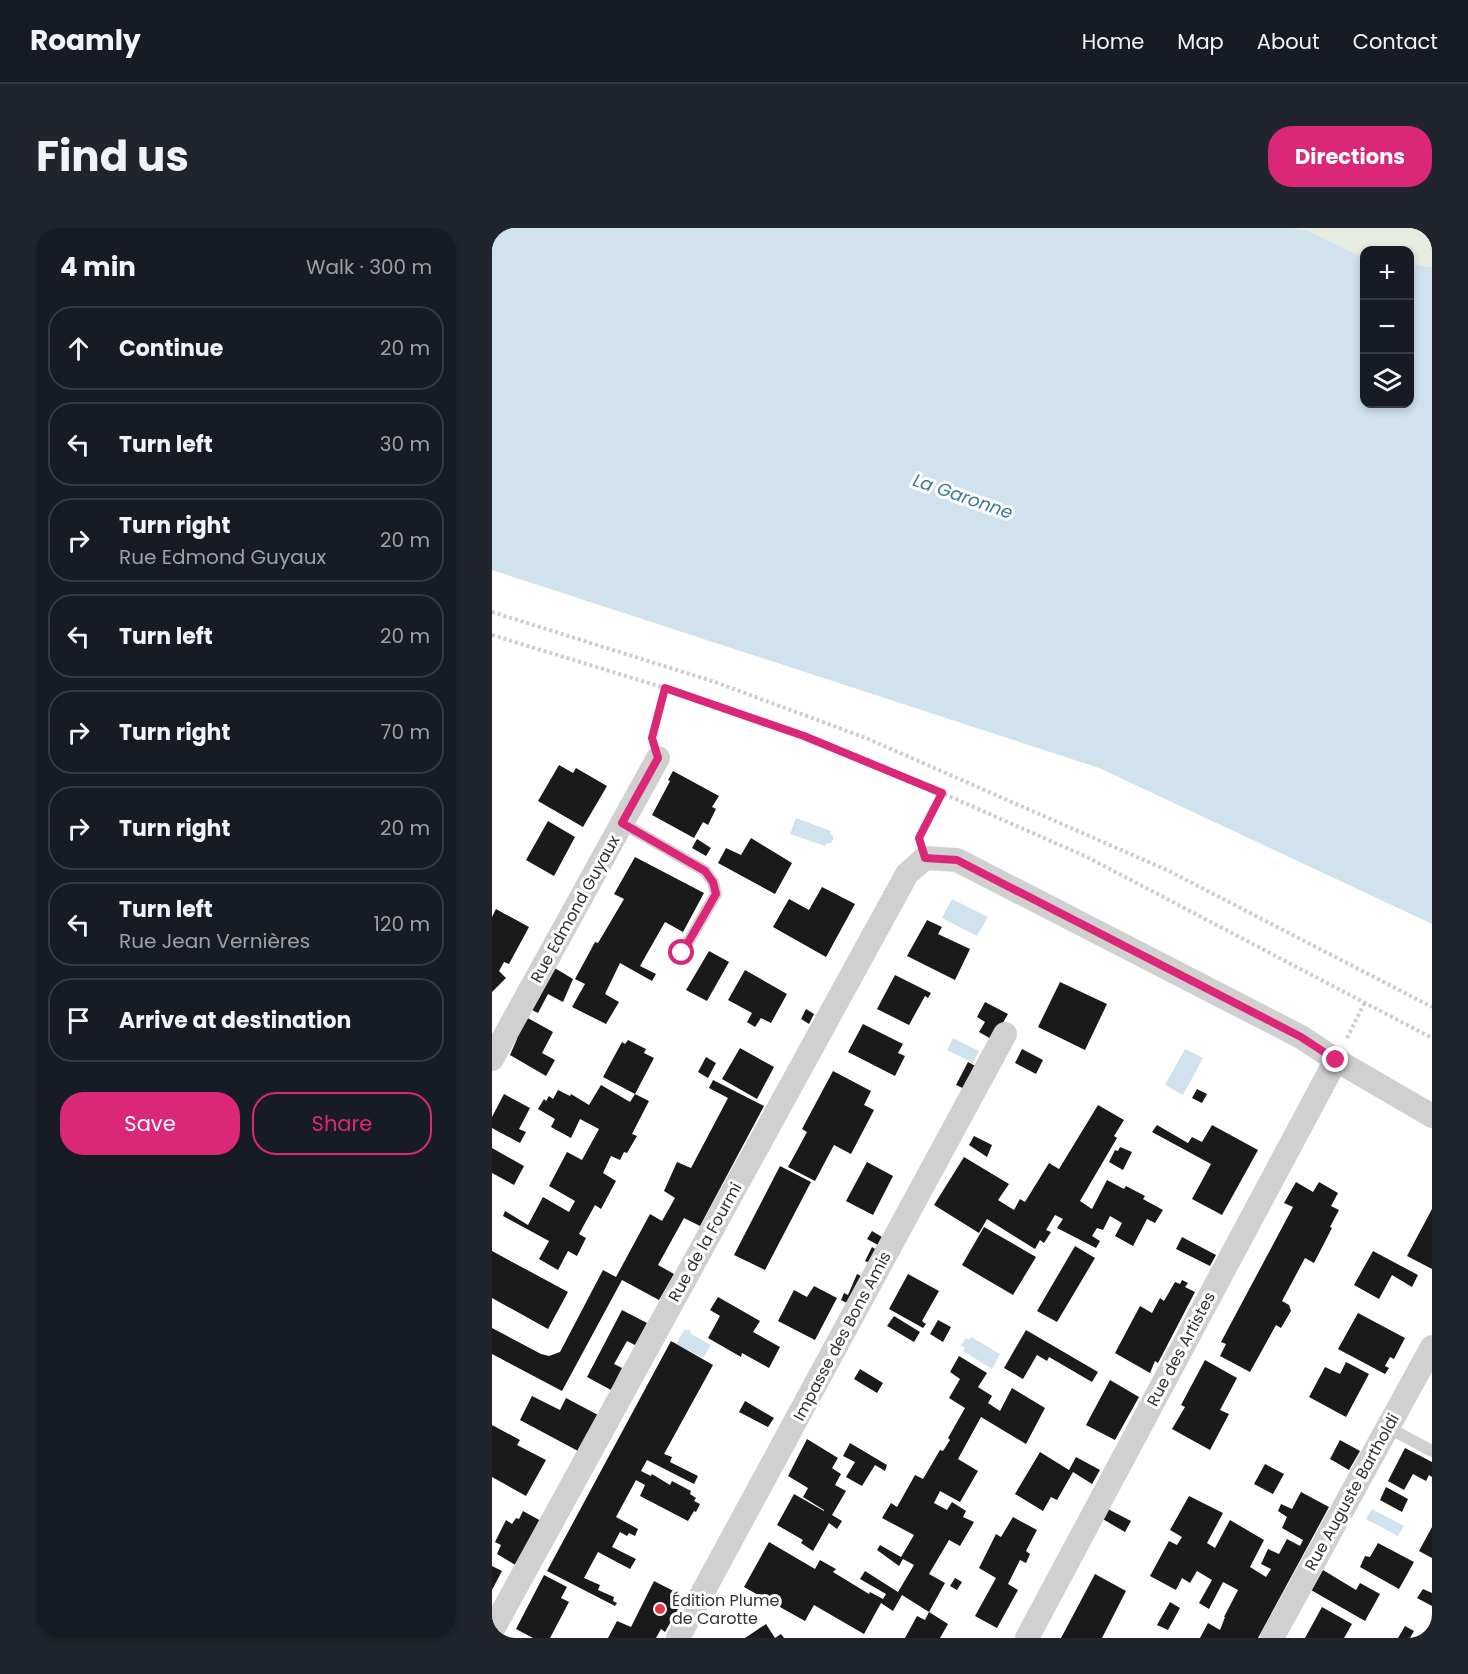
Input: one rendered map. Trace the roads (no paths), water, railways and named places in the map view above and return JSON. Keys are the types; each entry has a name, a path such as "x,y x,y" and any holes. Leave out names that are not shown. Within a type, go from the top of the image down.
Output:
{"street":[{"name":"Rue Edmond Guyaux","path":"492,1059 658,758"},
{"name":"Rue de la Fourmi","path":"492,1631 907,874 925,858 957,860 1301,1037 1336,1060"},
{"name":"Impasse des Bons Amis","path":"678,1638 1005,1035"},
{"path":"1336,1060 1432,1116"},
{"name":"Rue des Artistes","path":"1027,1638 1336,1060"},
{"name":"Rue Auguste Bartholdi","path":"1272,1638 1432,1347"}],"lane":[{"path":"622,823 705,871 713,882 716,894 682,953"},
{"path":"1387,1427 1432,1451"}],"water":[{"name":"La Garonne","path":"492,228 1292,228 1309,231 1360,256 1360,408 1414,408 1414,265 1432,267 1432,924 1099,768 492,570"},
{"path":"796,818 831,831 833,840 825,846 790,834"},
{"path":"952,899 988,917 977,936 942,918"},
{"path":"953,1038 979,1051 973,1063 947,1050"},
{"path":"1185,1049 1203,1058 1183,1095 1165,1085"},
{"path":"684,1330 690,1330 691,1334 711,1345 703,1358 676,1344"},
{"path":"971,1337 1000,1354 992,1369 963,1351 965,1348 961,1345 966,1338 969,1340"},
{"path":"1372,1509 1404,1526 1398,1536 1366,1519"}],"place":[{"name":"Édition Plume de Carotte","path":"660,1609"}]}
